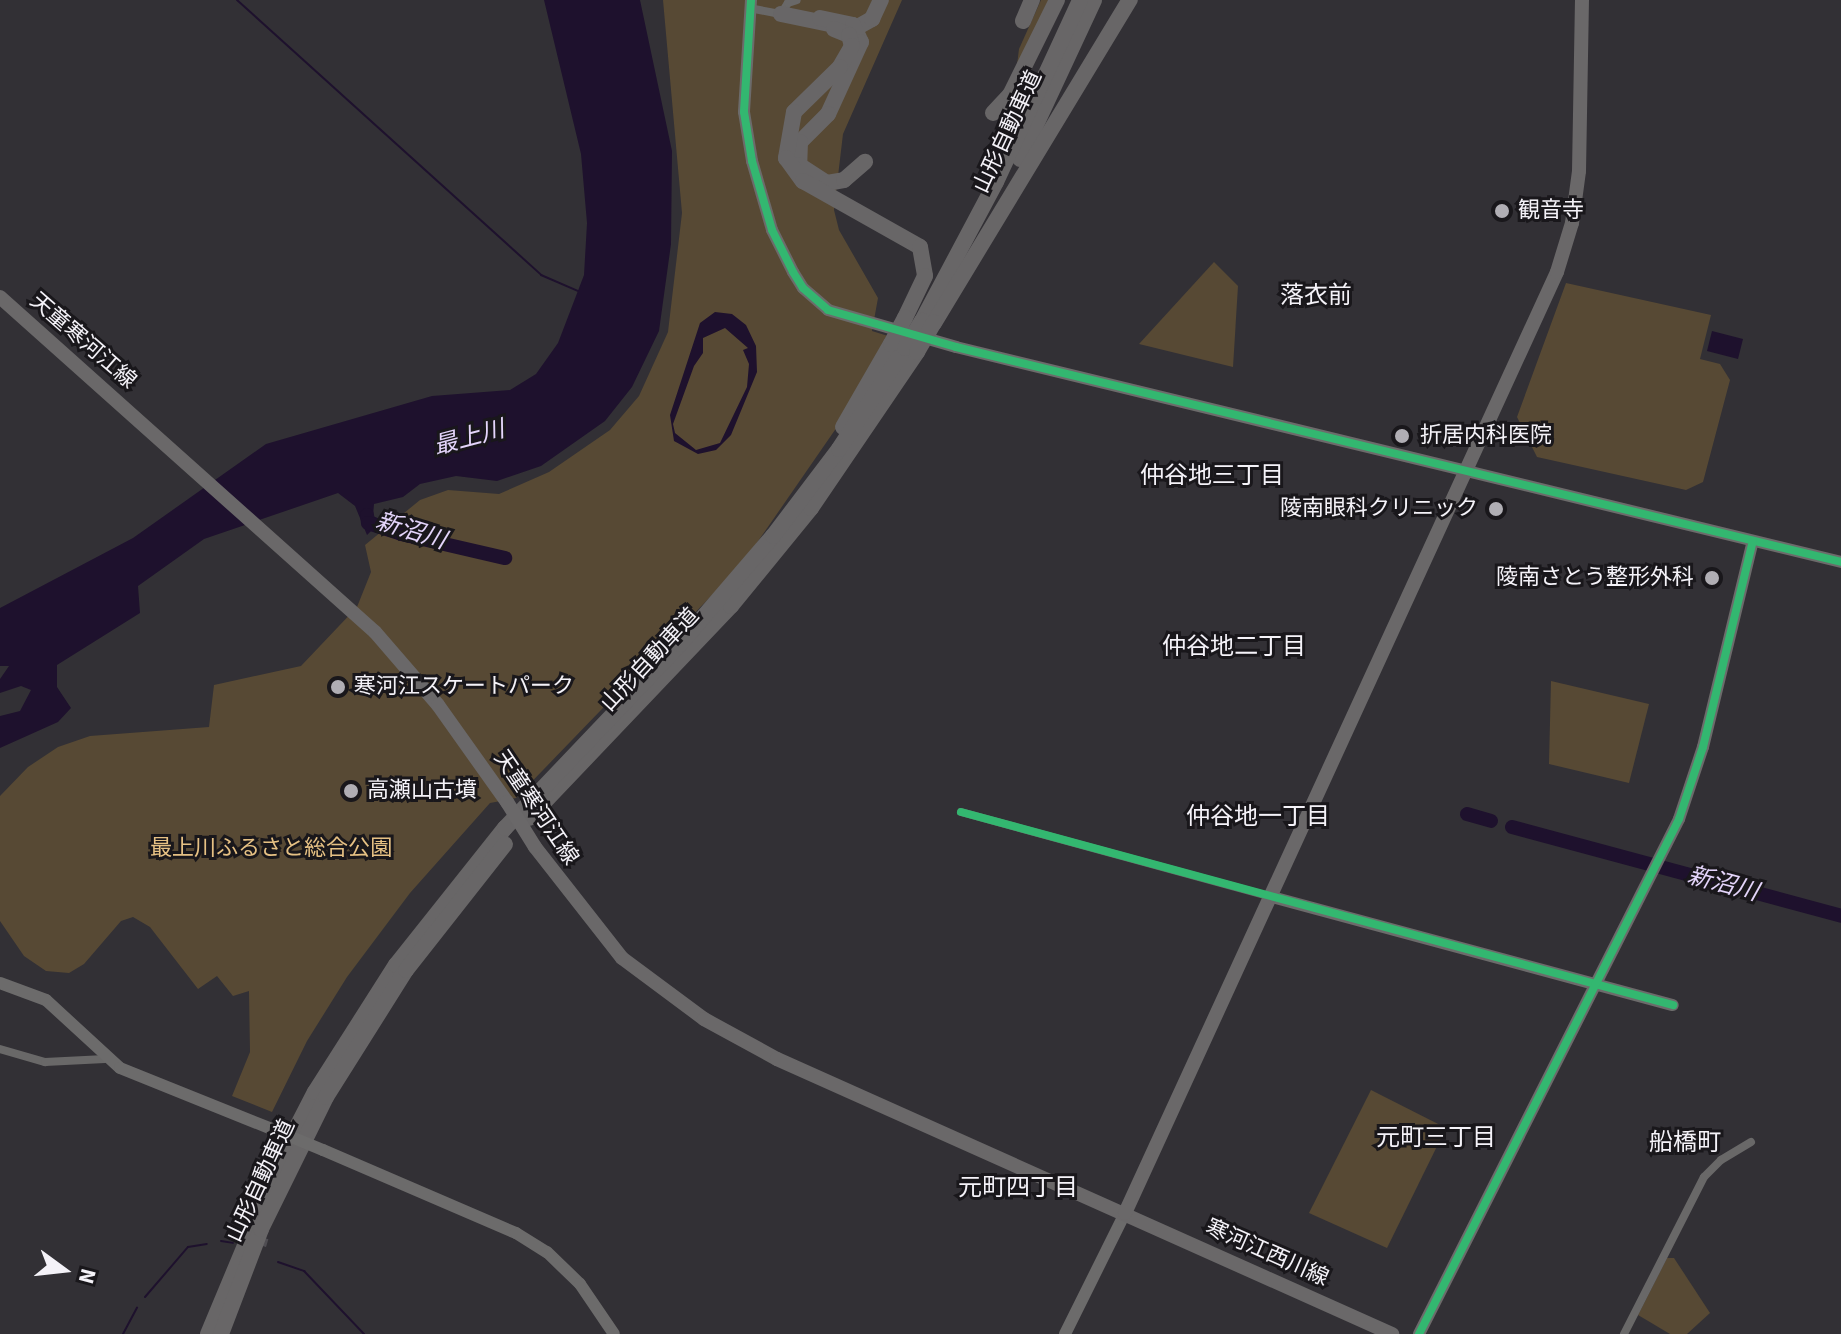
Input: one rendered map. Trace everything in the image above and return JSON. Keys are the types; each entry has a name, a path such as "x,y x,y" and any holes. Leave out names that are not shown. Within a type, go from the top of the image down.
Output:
{"highway":[{"path":"781,14 820,18 860,16 873,0"},
{"path":"834,29 858,28 872,19 881,0"},
{"path":"1023,21 1032,0"},
{"path":"993,113 1010,95 1057,0"},
{"name":"山形自動車道","path":"221,1334 295,1154 406,970 511,837 811,508 920,321 996,182 1080,0"},
{"name":"山形自動車道","path":"920,321 1000,199 1094,0"},
{"path":"920,321 1130,0"},
{"path":"781,14 834,29 852,39 850,51 794,112 786,158 803,181 920,247 925,276 920,321"},
{"path":"820,18 858,28"},
{"path":"858,28 860,47 828,114 800,142 797,158 804,172 827,183 844,180 865,162"},
{"name":"山形自動車道","path":"724,604 839,449 904,348"},
{"name":"山形自動車道","path":"208,1334 285,1150 387,977 505,828 709,621"}],"main road":[{"path":"1125,1213 1324,787 1464,472 1546,297 1572,223 1579,171 1582,0"},
{"name":"天童寒河江線","path":"0,297 386,643 475,758 535,847 622,958 704,1019 777,1059 1125,1213"},
{"name":"寒河江西川線","path":"1125,1213 1392,1334"}],"street":[{"path":"797,0 788,3 781,14 750,4 744,112 761,198 803,288 828,310 941,343 1841,562"},
{"path":"1419,1334 1660,858 1703,747 1753,541"},
{"path":"961,812 1673,1005"},
{"path":"0,983 46,1000 105,1059 144,1081 272,1129 516,1233 547,1252 580,1284 614,1334"},
{"path":"0,1049 45,1062 105,1059"},
{"path":"1624,1334 1704,1177 1721,1160 1751,1142"},
{"path":"1065,1334 1125,1213"}],"green space":[{"name":"最上川ふるさと総合公園","path":"663,0 902,0 843,134 834,210 839,230 878,298 872,331 888,336 846,414 743,563 516,798 490,803 410,893 347,977 307,1041 272,1112 232,1096 250,1052 249,991 233,996 217,976 198,989 150,927 133,917 121,921 84,964 69,973 46,971 24,956 0,921 0,796 28,767 58,747 90,736 209,727 214,685 301,666 357,607 371,572 365,545 420,500 448,490 499,494 549,472 610,430 639,396 668,332 682,213"},
{"path":"1041,0 1051,0 1017,65 1019,49"},
{"path":"1214,262 1238,286 1233,367 1139,344"},
{"path":"1566,283 1711,315 1700,359 1720,364 1730,380 1703,482 1686,490 1537,457 1517,417"},
{"path":"1551,681 1649,704 1629,783 1549,764"},
{"path":"1371,1090 1446,1128 1387,1248 1309,1213"},
{"path":"1667,1258 1674,1258 1710,1313 1687,1334 1670,1334 1638,1315"}],"water":[{"name":"最上川","path":"544,0 640,0 672,151 671,244 659,331 632,387 605,421 541,466 497,481 456,476 420,484 403,497 374,504 373,516 382,520 367,535 355,506 338,493 204,539 138,586 140,613 57,665 57,687 71,708 58,722 0,748 0,716 20,711 31,690 21,686 0,693 0,679 9,666 0,666 0,608 133,538 266,444 432,396 510,390 536,374 558,343 584,275 587,223 581,154"},
{"path":"715,312 732,314 746,325 756,346 757,372 731,435 716,450 698,454 674,441 670,415 700,323","holes":["725,328 748,348 743,350 749,364 747,387 720,443 696,450 675,433 673,424 694,366 703,353 703,338"]},
{"path":"1712,331 1743,339 1738,359 1707,351"}],"waterway":[{"path":"237,0 541,275 578,291"},
{"name":"新沼川","path":"367,515 368,523 401,534 505,558"},
{"name":"新沼川","path":"1467,814 1491,821"},
{"name":"新沼川","path":"1512,827 1841,916"},
{"path":"221,1241 233,1243"},
{"path":"145,1297 188,1247 207,1244"},
{"path":"278,1262 304,1271 364,1334"},
{"path":"123,1334 137,1308"}],"tunnel":[{"path":"228,1231 267,1243"}],"cycle path":[{"path":"751,0 744,112 752,161 772,230 793,272 803,288 828,310 956,347 1841,562"},
{"path":"1419,1334 1679,819 1703,747 1753,541"},
{"path":"961,812 1673,1005"}],"place":[{"name":"観音寺","path":"1502,211"},
{"name":"折居内科医院","path":"1402,436"},
{"name":"陵南眼科クリニック","path":"1496,509"},
{"name":"陵南さとう整形外科","path":"1712,578"},
{"name":"寒河江スケートパーク","path":"338,687"},
{"name":"高瀬山古墳","path":"351,791"}],"district":[{"name":"落衣前","path":"1316,296"},
{"name":"仲谷地三丁目","path":"1212,476"},
{"name":"仲谷地二丁目","path":"1234,647"},
{"name":"仲谷地一丁目","path":"1258,817"},
{"name":"元町三丁目","path":"1436,1138"},
{"name":"船橋町","path":"1685,1143"},
{"name":"元町四丁目","path":"1018,1188"}]}
